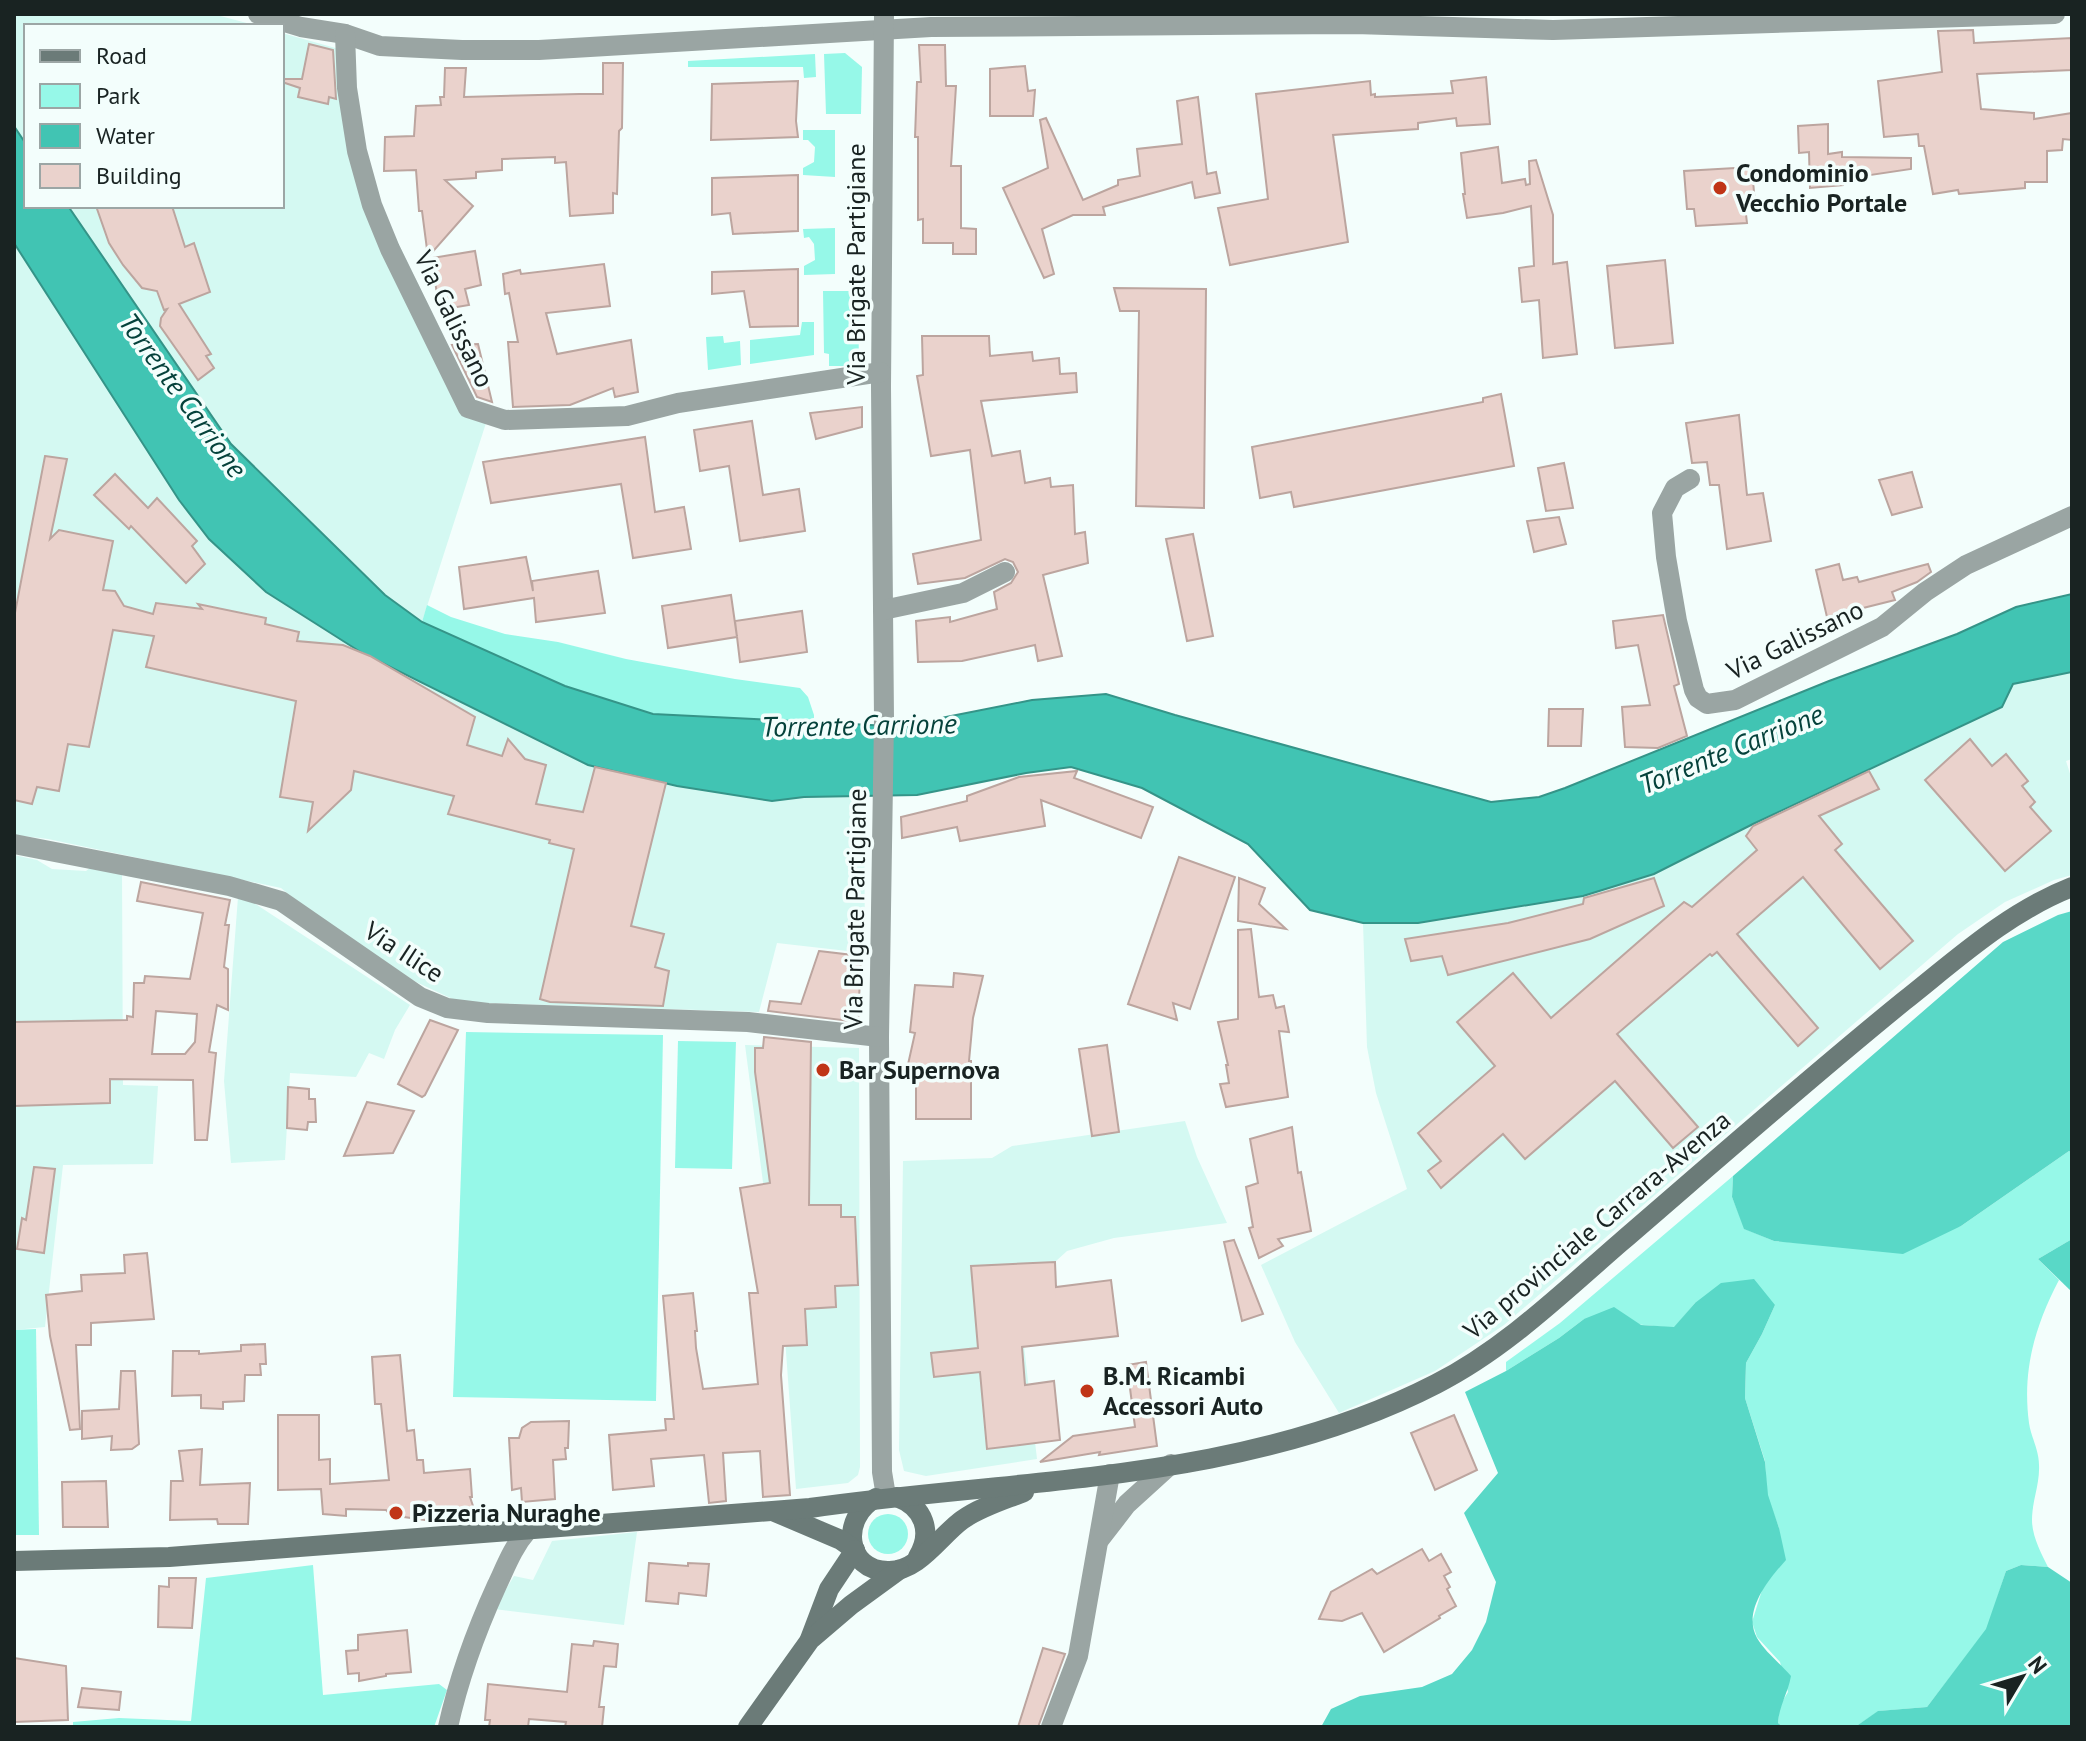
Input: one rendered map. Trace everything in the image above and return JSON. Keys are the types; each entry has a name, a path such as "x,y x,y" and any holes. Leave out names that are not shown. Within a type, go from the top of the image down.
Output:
{"main road":[{"name":"Via provinciale Carrara-Avenza","path":"14,1561 169,1557 527,1531 1045,1484 1171,1464 1326,1431 1438,1384 1492,1350 1829,1062 1987,935 2040,900 2072,887"},
{"name":"Via provinciale Carrara-Avenza","path":"810,1640 963,1519 1045,1484"},
{"path":"771,1510 841,1540 869,1566 878,1570 906,1567 924,1547 926,1526 916,1507 886,1497 867,1503 854,1520 851,1540 855,1550"},
{"path":"748,1727 810,1640 829,1589 855,1550"}],"street":[{"path":"258,14 301,27 345,34 380,46 462,50 679,43 884,22 1355,24 1553,30 2055,14"},
{"name":"Via Brigate Partigiane","path":"884,22 881,372 884,694 879,1037 882,1472 886,1497"},
{"name":"Via Galissano","path":"345,34 347,88 357,151 372,205 390,249 468,408 505,420 627,416 678,403 881,372"},
{"name":"Via Galissano","path":"1690,479 1675,488 1662,513 1677,621 1694,690 1698,698 1707,704 1735,700 1882,627 1925,592 1966,565 2072,516"},
{"path":"883,610 963,593 1005,572"},
{"name":"Via Ilice","path":"14,844 229,886 281,901 420,997 447,1008 488,1013 748,1022 879,1037"},
{"path":"1098,1542 1127,1504 1171,1464"},
{"path":"1051,1727 1078,1656 1110,1474"},
{"path":"448,1727 460,1676 487,1607 511,1555 527,1531"}],"shaded area":[{"path":"14,14 213,14 250,24 24,24 24,141 14,126"},
{"path":"284,34 339,49 357,159 486,423 422,622 385,595 231,444 69,208 284,208"},
{"path":"14,243 179,500 266,592 363,653 588,765 677,786 772,801 804,797 864,797 865,953 777,943 759,1012 459,1002 416,982 317,917 281,888 48,839 14,835"},
{"path":"2072,672 2072,759 2066,761 2072,780 2072,875 2005,902 1958,934 1504,1325 1435,1371 1339,1413 1295,1342 1261,1265 1407,1189 1376,1093 1367,1047 1363,923 1418,923 1583,896 1654,874 1753,824 1966,725 2013,684"},
{"path":"14,855 37,860 52,869 86,871 94,865 122,871 123,1085 158,1086 153,1164 63,1165 45,1327 14,1330"},
{"path":"238,897 251,901 410,1005 395,1030 384,1059 369,1053 356,1077 290,1073 285,1160 231,1163 224,1081"},
{"path":"2072,911 2072,1153 2069,1151 1961,1226 1903,1254 1774,1241 1744,1229 1732,1197 1733,1176 2003,942"},
{"path":"745,1045 859,1048 860,1467 858,1475 848,1483 796,1489 783,1311 775,1274"},
{"path":"1185,1121 1197,1157 1227,1223 1114,1238 1067,1251 1055,1262 1056,1287 1041,1290 1024,1346 1037,1459 926,1476 904,1471 899,1450 903,1161 992,1158 1012,1146"},
{"path":"2072,1239 2072,1292 2038,1259"},
{"path":"1754,1279 1775,1305 1746,1363 1745,1398 1765,1462 1768,1495 1786,1560 1772,1576 1755,1606 1753,1628 1760,1643 1791,1676 1778,1723 1783,1727 1321,1727 1331,1709 1360,1696 1422,1687 1452,1674 1472,1650 1486,1622 1496,1582 1464,1513 1498,1473 1465,1392 1506,1371 1584,1319 1614,1307 1641,1325 1674,1327 1695,1303 1721,1283"},
{"path":"637,1532 624,1625 494,1609 514,1576 533,1580 552,1541"},
{"path":"2021,1565 2048,1567 2072,1583 2072,1727 1855,1727 1878,1711 1927,1707 1986,1629 2006,1571"}],"green space":[{"path":"845,53 862,67 861,114 826,114 824,54"},
{"path":"815,54 816,77 804,78 803,67 688,67 688,61"},
{"path":"803,130 835,130 835,177 803,175 803,168 814,162 815,147 808,140 803,140"},
{"path":"835,228 835,274 804,275 804,266 815,260 814,244 809,237 804,238 803,229"},
{"path":"823,291 858,291 859,366 829,366 829,354 824,353"},
{"path":"802,322 814,322 814,355 750,364 750,340 800,335"},
{"path":"723,336 724,343 740,341 741,365 708,370 706,337"},
{"path":"427,605 451,617 505,634 735,679 800,688 808,697 814,723 653,714 565,686 422,622"},
{"path":"466,1032 663,1035 656,1401 453,1397"},
{"path":"678,1041 736,1042 732,1169 675,1168"},
{"path":"2069,1151 2072,1153 2072,1239 2038,1259 2059,1280 2037,1331 2027,1385 2029,1423 2039,1465 2032,1526 2048,1567 2021,1565 2006,1571 1987,1629 1927,1707 1879,1711 1855,1727 1783,1727 1778,1723 1779,1707 1788,1692 1780,1662 1757,1637 1752,1622 1762,1590 1771,1576 1779,1528 1767,1495 1765,1461 1745,1398 1746,1363 1775,1305 1695,1303 1674,1328 1584,1319 1506,1371 1506,1362 1560,1323 1733,1176 1732,1197 1745,1229 1774,1241 1871,1249 1961,1226"},
{"path":"36,1329 39,1535 14,1535 14,1330"},
{"path":"888,1514 902,1520 908,1534 902,1548 888,1554 874,1548 868,1534 874,1520"},
{"path":"313,1565 323,1695 439,1684 447,1690 434,1727 73,1727 73,1722 119,1718 191,1721 206,1578"}],"water":[{"name":"Torrente Carrione","path":"14,126 24,141 24,208 69,208 231,444 385,595 422,622 565,686 653,714 910,727 1032,700 1106,694 1491,802 1539,797 1565,788 1829,681 1957,634 2016,607 2072,594 2072,672 2013,684 2002,707 1654,874 1583,896 1418,923 1363,923 1310,910 1248,844 1142,788 1071,767 917,795 804,797 772,801 677,786 588,765 362,653 266,592 209,539 179,500 14,243"}],"building":[{"path":"1973,30 1974,43 2072,38 2072,70 1977,74 1981,109 2034,113 2034,119 2072,113 2072,140 2063,139 2062,150 2047,151 2047,182 2025,182 2025,188 1933,194 1924,146 1919,146 1918,134 1884,137 1878,81 1942,72 1938,31"},
{"path":"309,44 333,50 336,99 329,97 328,104 298,97 300,88 284,83 284,79 302,79"},
{"path":"919,45 945,45 946,86 956,86 951,166 961,166 961,228 976,229 976,254 953,254 953,243 923,243 923,219 918,220 918,137 915,137 917,82 921,82"},
{"path":"603,63 623,63 622,128 619,131 617,194 613,193 613,213 570,216 566,162 555,163 555,157 502,159 502,170 476,172 476,178 445,180 473,206 428,257 422,211 419,211 416,170 384,171 385,137 414,136 416,106 441,105 445,68 466,68 464,97 603,94"},
{"path":"1025,66 1028,91 1035,90 1033,116 990,116 990,69"},
{"path":"1486,77 1490,124 1457,126 1456,118 1418,123 1418,129 1333,135 1348,242 1230,265 1218,208 1268,199 1256,94 1370,81 1371,95 1375,94 1375,97 1453,93 1451,81"},
{"path":"798,81 798,137 711,140 712,84"},
{"path":"1198,97 1207,174 1216,172 1220,193 1195,198 1192,182 1103,207 1105,215 1073,215 1042,229 1054,274 1044,278 1003,188 1048,168 1040,120 1046,118 1083,200 1118,185 1118,180 1140,176 1137,149 1182,144 1177,101"},
{"path":"1828,124 1828,154 1842,152 1842,157 1911,158 1911,169 1843,179 1843,185 1810,188 1809,152 1799,153 1798,126"},
{"path":"1498,147 1502,183 1525,179 1526,185 1530,184 1529,161 1536,160 1553,215 1553,264 1567,262 1577,354 1543,358 1539,300 1522,302 1519,268 1534,266 1531,206 1467,218 1461,153"},
{"name":"Condominio Vecchio Portale","path":"1752,167 1755,205 1745,206 1747,223 1696,226 1694,209 1687,209 1684,171"},
{"path":"798,175 798,231 733,234 730,213 712,215 712,178"},
{"path":"97,208 173,208 185,247 194,243 210,292 179,304 211,354 206,356 214,368 198,380 160,326 167,309 164,310 157,291 142,288 109,243"},
{"path":"475,251 481,285 465,289 469,305 439,310 435,280 431,281 426,259"},
{"path":"1665,260 1673,343 1615,348 1607,266"},
{"path":"604,264 610,306 546,313 557,354 631,340 638,392 615,397 613,388 570,405 513,407 508,342 518,342 503,274"},
{"path":"798,269 798,326 750,327 744,291 712,294 712,272"},
{"path":"1114,288 1206,289 1204,508 1136,506 1139,311 1120,311"},
{"path":"922,336 989,336 990,356 1032,352 1033,361 1059,358 1060,374 1076,373 1077,392 981,401 992,456 1020,451 1025,483 1050,478 1051,487 1073,485 1075,534 1085,532 1088,563 1043,575 1062,656 1038,661 1035,645 962,661 918,662 916,621 950,617 950,622 997,609 994,592 1011,583 1018,572 1013,562 1005,559 965,578 918,584 913,554 981,540 970,450 931,456 917,376 923,375"},
{"path":"478,344 492,402 477,397 452,345"},
{"path":"1501,394 1514,466 1294,507 1291,492 1260,498 1252,447 1483,402 1483,398"},
{"path":"862,407 862,427 816,439 810,413"},
{"path":"1739,415 1747,495 1763,493 1771,541 1727,549 1719,485 1710,485 1707,462 1692,463 1686,423"},
{"path":"752,421 763,495 799,489 805,531 740,541 729,466 700,471 694,430"},
{"path":"645,437 655,512 684,507 691,549 633,558 621,484 491,503 483,462"},
{"path":"45,456 67,459 50,539 59,530 113,541 103,590 115,591 124,606 153,614 156,603 202,609 198,604 266,618 265,624 299,632 297,641 343,645 370,656 475,717 467,745 502,756 508,739 525,759 546,765 536,804 583,812 595,767 666,783 631,926 664,934 655,967 669,971 663,1006 550,1002 540,999 574,849 448,814 454,796 354,771 351,790 308,831 313,802 280,797 296,701 146,667 154,636 113,630 89,747 68,744 59,791 37,787 32,804 14,800 14,618"},
{"path":"1564,463 1573,508 1546,511 1538,468"},
{"path":"1912,472 1922,507 1892,515 1879,480"},
{"path":"115,474 148,508 157,498 197,541 192,546 205,564 186,583 131,526 129,529 94,495"},
{"path":"1559,517 1566,544 1534,552 1527,521"},
{"path":"1193,534 1213,636 1187,641 1166,539"},
{"path":"526,557 533,591 532,581 598,571 605,613 536,622 534,598 464,609 459,567"},
{"path":"1839,564 1843,580 1857,577 1859,582 1928,564 1931,572 1917,582 1892,592 1895,600 1827,617 1816,570"},
{"path":"731,595 737,637 668,648 662,606"},
{"path":"802,611 807,652 740,662 735,621"},
{"path":"1663,615 1679,684 1674,686 1687,736 1658,748 1625,747 1622,707 1650,705 1638,645 1616,648 1613,621"},
{"path":"1549,709 1583,709 1581,746 1548,746"},
{"path":"1970,739 1992,766 2006,754 2028,781 2022,786 2035,802 2030,807 2051,831 2005,871 1925,780"},
{"path":"1077,771 1074,778 1153,807 1141,838 1041,800 1045,826 960,841 957,827 902,838 901,817 967,801 967,796 1019,777"},
{"path":"1869,771 1879,789 1819,816 1842,844 1835,850 1913,941 1880,969 1803,877 1737,934 1818,1028 1798,1046 1717,952 1712,956 1710,954 1617,1034 1698,1127 1673,1148 1615,1081 1525,1159 1503,1134 1441,1188 1428,1171 1441,1161 1418,1133 1495,1066 1457,1022 1513,973 1551,1018 1684,902 1692,907 1757,850 1746,836 1753,826"},
{"path":"1179,857 1235,877 1190,1009 1173,1003 1177,1020 1128,1004"},
{"path":"1239,878 1265,888 1259,904 1286,929 1238,921"},
{"path":"1654,878 1664,906 1590,939 1448,975 1442,956 1411,961 1405,939 1508,923 1583,904 1584,898"},
{"path":"141,882 230,900 225,925 229,925 224,967 228,969 228,1010 217,1005 209,1052 216,1053 207,1140 195,1140 193,1080 110,1079 110,1103 14,1106 14,1022 127,1020 127,1016 133,1017 134,983 144,983 145,976 190,979 203,913 137,901","holes":["156,1011 197,1014 195,1042 185,1054 152,1054"]},
{"path":"1251,929 1259,997 1273,995 1276,1008 1284,1006 1289,1032 1279,1031 1288,1097 1226,1107 1220,1084 1229,1083 1228,1065 1218,1022 1238,1019 1238,930"},
{"path":"819,951 861,956 858,1022 768,1011 770,1001 801,1004"},
{"path":"954,973 983,976 973,1018 969,1061 971,1119 916,1119 916,1071 907,1069 915,1033 910,1032 915,985 953,987"},
{"path":"430,1020 458,1030 422,1097 398,1084"},
{"path":"764,1037 811,1042 809,1205 841,1205 841,1217 855,1217 858,1285 835,1286 836,1307 805,1309 807,1345 783,1346 781,1375 790,1495 763,1497 760,1451 723,1453 726,1501 709,1503 704,1455 651,1459 654,1486 613,1490 609,1435 666,1430 665,1419 674,1419 663,1296 693,1293 696,1348 703,1389 758,1384 749,1293 758,1293 740,1188 770,1183 755,1072 755,1048 763,1048"},
{"path":"1107,1045 1119,1132 1092,1136 1079,1049"},
{"path":"288,1087 309,1089 309,1099 315,1099 316,1122 308,1122 307,1130 287,1128"},
{"path":"367,1102 414,1111 393,1153 344,1156"},
{"path":"1292,1127 1311,1231 1278,1239 1283,1246 1259,1258 1249,1228 1253,1227 1246,1187 1258,1183 1250,1139"},
{"path":"34,1167 55,1169 44,1253 17,1249 22,1218 26,1220"},
{"path":"1234,1240 1263,1314 1242,1321 1224,1242"},
{"path":"147,1253 154,1319 91,1323 91,1345 76,1345 80,1429 70,1430 50,1336 46,1295 82,1291 81,1275 125,1273 124,1255"},
{"path":"1055,1262 1056,1287 1111,1280 1118,1336 1022,1347 1025,1385 1054,1381 1060,1440 987,1449 980,1372 934,1377 931,1353 978,1348 971,1266"},
{"path":"265,1344 266,1364 260,1364 261,1375 245,1375 244,1401 223,1402 223,1409 201,1408 201,1395 172,1396 173,1351 199,1351 199,1354 241,1351 241,1345"},
{"path":"400,1355 407,1431 414,1430 417,1460 423,1460 424,1473 470,1469 470,1497 477,1518 439,1522 390,1515 386,1510 346,1509 346,1516 323,1514 321,1489 278,1490 278,1415 319,1415 319,1460 330,1459 330,1484 389,1480 381,1404 375,1404 372,1357"},
{"path":"1146,1362 1157,1446 1040,1462 1073,1436 1135,1427 1127,1365"},
{"path":"121,1371 135,1371 139,1444 132,1449 111,1450 112,1436 82,1439 82,1411 119,1409"},
{"path":"1454,1415 1477,1470 1435,1490 1411,1433"},
{"path":"569,1421 566,1459 553,1460 555,1499 522,1502 521,1488 512,1490 509,1438 519,1438 522,1428 531,1422"},
{"path":"202,1449 200,1485 250,1483 248,1524 218,1524 217,1519 170,1520 171,1481 183,1481 179,1451"},
{"path":"106,1481 108,1527 63,1527 62,1482"},
{"path":"1422,1549 1429,1561 1441,1554 1451,1572 1444,1576 1456,1606 1440,1618 1384,1652 1362,1613 1342,1621 1319,1619 1331,1592 1372,1569 1377,1574"},
{"path":"649,1563 709,1564 706,1596 679,1593 678,1604 646,1601"},
{"path":"169,1578 196,1578 192,1628 158,1627 159,1586 169,1587"},
{"path":"407,1630 411,1672 359,1681 359,1673 348,1674 346,1651 358,1650 358,1635"},
{"path":"594,1641 618,1644 616,1667 604,1666 599,1707 604,1707 602,1727 565,1727 566,1722 529,1719 528,1727 489,1727 490,1720 485,1720 488,1684 567,1692 572,1644 593,1646"},
{"path":"1043,1648 1065,1654 1038,1727 1018,1727"},
{"path":"14,1658 66,1666 68,1720 14,1722"},
{"path":"82,1688 121,1692 119,1710 78,1707"}],"place":[{"name":"Condominio Vecchio Portale","path":"1720,188"},
{"name":"Bar Supernova","path":"823,1070"},
{"name":"B.M. Ricambi Accessori Auto","path":"1087,1391"},
{"name":"Pizzeria Nuraghe","path":"396,1513"}]}
